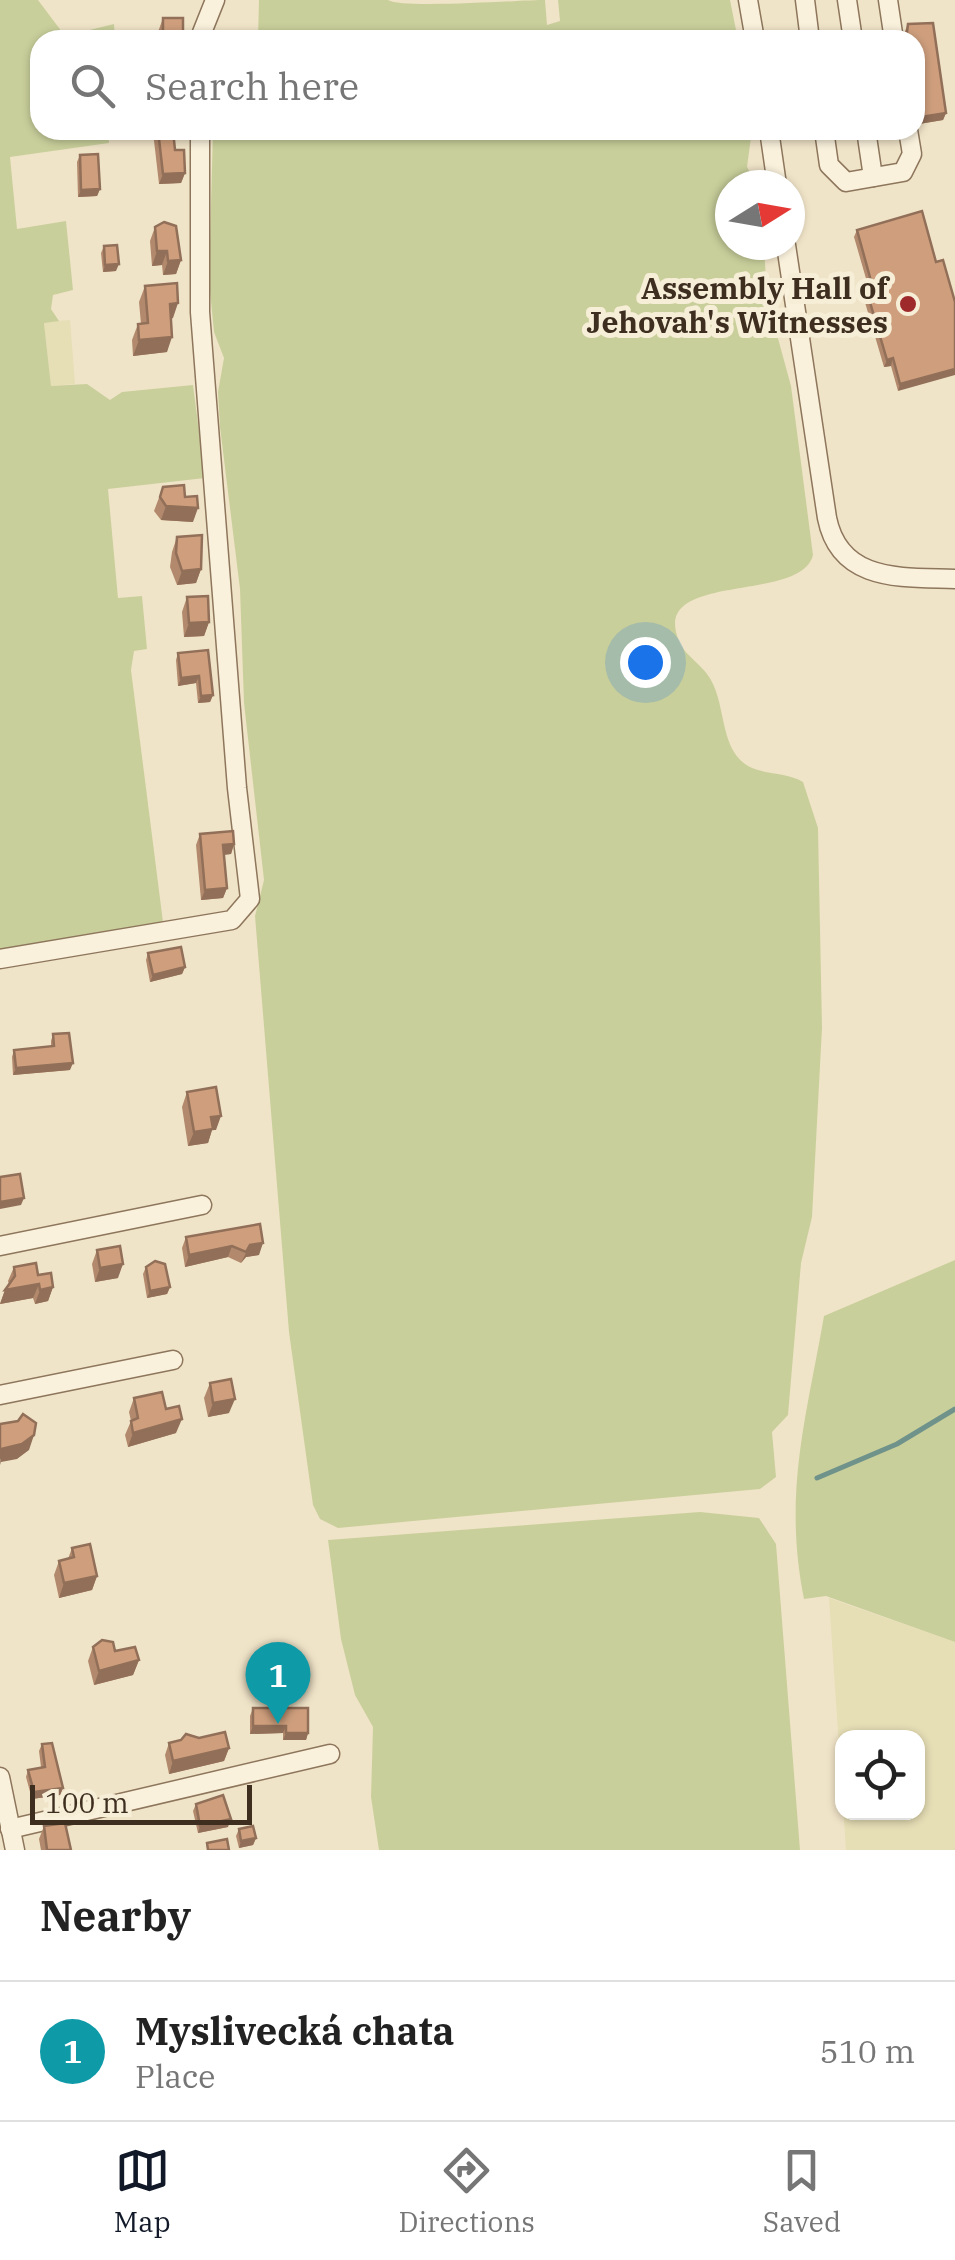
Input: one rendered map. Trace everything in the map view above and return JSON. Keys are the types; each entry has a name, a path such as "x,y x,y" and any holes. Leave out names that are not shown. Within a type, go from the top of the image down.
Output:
{"street":[{"path":"203,30 215,0"},
{"path":"748,0 754,30"},
{"path":"805,0 809,30"},
{"path":"847,0 852,30"},
{"path":"888,0 892,30"},
{"path":"0,959 232,920 250,899 237,788 200,312 200,140"},
{"path":"770,140 775,170"},
{"path":"825,140 829,165 846,182 903,172 912,154 910,140"},
{"path":"867,140 873,177"},
{"path":"788,260 832,536 848,558 870,573 955,579"},
{"path":"0,1246 202,1205"},
{"path":"0,1395 172,1360"},
{"path":"10,1829 330,1754"},
{"path":"0,1777 15,1850"}],"shaded area":[{"path":"70,320 75,384 51,386 44,322"},
{"path":"829,1598 955,1642 955,1850 846,1850 844,1820 925,1820 925,1730 838,1730"}],"green space":[{"path":"0,0 38,0 60,30 30,30 30,140 109,143 10,157 17,229 66,221 73,290 53,295 51,309 59,321 44,323 51,386 87,384 110,400 122,392 193,385 205,478 108,489 118,598 142,596 147,649 134,651 131,670 163,922 0,951"},
{"path":"259,0 437,4 545,0 547,25 560,21 558,0 730,0 736,30 258,30"},
{"path":"114,24 114,30 90,30"},
{"path":"213,140 751,140 749,170 715,170 715,260 765,260 767,298 791,386 813,555 802,570 782,579 703,596 684,606 675,621 681,645 713,685 736,755 752,768 803,782 818,828 822,1028 812,1217 801,1263 788,1415 772,1432 776,1477 760,1489 338,1528 320,1519 313,1505 289,1332 255,916 264,880 244,703 240,589 220,427 218,392 224,358 214,332 209,281"},
{"path":"955,1260 955,1642 826,1596 804,1599 798,1561 796,1490 824,1316"},
{"path":"700,1512 759,1518 776,1544 800,1850 379,1850 371,1797 373,1727 355,1695 341,1639 328,1540"}],"building":[{"path":"163,18 183,18 183,30 163,30"},
{"path":"933,23 946,113 925,116 925,30 907,30 908,24"},
{"path":"159,140 174,140 175,150 184,150 185,173 163,174"},
{"path":"98,154 100,189 81,190 80,155"},
{"path":"922,211 936,262 943,260 955,302 955,369 900,384 893,358 887,360 867,292 865,283 871,281 857,230"},
{"path":"164,222 176,226 181,260 168,261 167,251 157,251 155,227"},
{"path":"117,245 119,264 105,265 104,246"},
{"path":"177,283 178,303 170,304 172,337 139,340 138,324 148,323 145,286"},
{"path":"184,485 185,497 197,496 198,508 166,506 160,497 163,487"},
{"path":"202,535 201,569 182,571 176,553 177,537"},
{"path":"208,596 209,622 189,623 187,597"},
{"path":"208,650 213,695 201,696 199,676 181,678 178,653"},
{"path":"233,831 234,844 223,845 227,888 205,890 200,834"},
{"path":"181,947 185,967 153,975 148,953"},
{"path":"69,1033 73,1063 16,1068 14,1050 54,1046 53,1034"},
{"path":"216,1087 221,1116 211,1117 213,1129 194,1132 187,1092"},
{"path":"20,1174 24,1198 0,1202 0,1177"},
{"path":"260,1224 263,1243 250,1245 246,1252 232,1246 189,1255 186,1237"},
{"path":"120,1246 123,1264 100,1268 97,1250"},
{"path":"155,1261 165,1264 170,1287 150,1291 146,1267"},
{"path":"36,1263 38,1275 51,1273 53,1287 40,1290 39,1284 5,1290 15,1276 14,1267"},
{"path":"231,1379 235,1399 213,1403 210,1383"},
{"path":"162,1392 166,1409 179,1406 182,1419 133,1433 131,1421 138,1418 134,1398"},
{"path":"23,1414 36,1423 34,1435 22,1444 1,1449 0,1458 0,1424 18,1421"},
{"path":"90,1544 97,1576 64,1583 59,1561 74,1557 72,1548"},
{"path":"102,1640 113,1642 115,1651 135,1647 139,1660 99,1671 93,1647"},
{"path":"253,1708 308,1708 308,1733 286,1733 286,1726 253,1726"},
{"path":"225,1732 229,1748 173,1761 169,1743 186,1734 199,1738"},
{"path":"52,1743 63,1788 34,1792 28,1770 45,1767 42,1744"},
{"path":"223,1795 231,1819 200,1826 196,1804"},
{"path":"65,1823 71,1850 47,1850 44,1826"},
{"path":"253,1826 256,1838 241,1841 239,1829"},
{"path":"227,1839 229,1850 208,1850 207,1843"}],"waterway":[{"path":"817,1478 897,1444 955,1409"}],"place":[{"name":"Assembly Hall of Jehovah's Witnesses","path":"908,304"},
{"name":"Myslivecká chata","path":"278,1724"}]}
